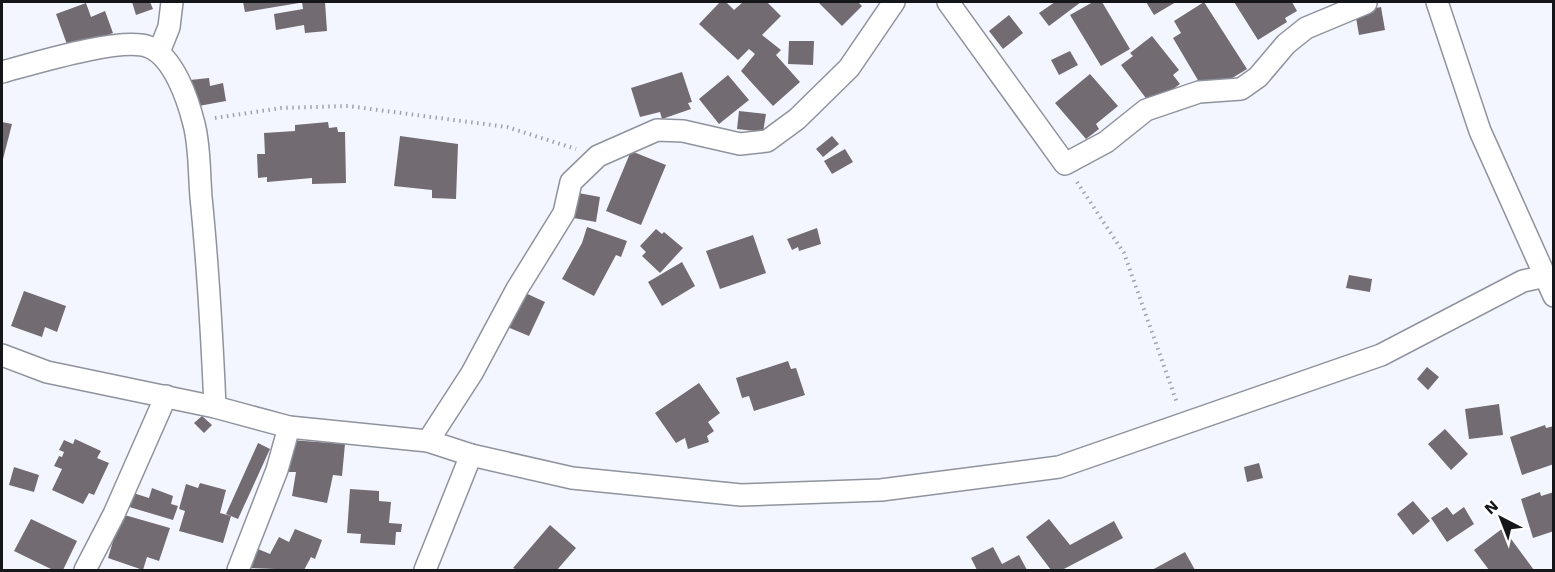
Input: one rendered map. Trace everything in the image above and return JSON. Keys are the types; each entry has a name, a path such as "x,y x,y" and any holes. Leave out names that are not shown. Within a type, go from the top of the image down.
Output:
{"street":[{"path":"159,52 169,27 172,2"},
{"path":"428,441 467,383 517,289 564,213 571,182 598,156 657,130 683,131 740,144 767,141 797,119 849,68 894,2"},
{"path":"948,2 1065,164 1106,142 1146,110 1199,93 1241,89 1258,77 1286,44 1306,28 1366,3"},
{"path":"1437,2 1480,131 1554,296"},
{"path":"2,72 117,46 147,46 159,52 179,85 194,125 212,332 215,407"},
{"path":"2,356 47,372 215,407 289,427 428,441 471,455 572,478 741,495 881,490 1059,467 1382,355 1523,281 1546,276"},
{"path":"85,570 114,514 166,396"},
{"path":"238,570 277,470 289,427"},
{"path":"425,570 471,455"}],"path":[{"path":"194,125 219,116 281,108 348,106 507,127 598,156"},
{"path":"1065,164 1124,253 1184,424"}],"building":[{"path":"132,2 150,2 153,9 136,15"},
{"path":"243,2 299,2 299,3 245,12"},
{"path":"302,2 325,2 327,31 305,33 304,25 276,30 274,14 303,9"},
{"path":"720,2 726,2 734,10 743,2 767,2 781,16 762,35 781,50 776,55 800,82 773,106 741,71 755,54 749,49 738,60 699,24"},
{"path":"818,2 858,2 862,6 842,26"},
{"path":"1055,2 1081,2 1049,26 1039,13"},
{"path":"1093,2 1102,2 1130,49 1101,66 1070,15"},
{"path":"1146,2 1176,2 1154,15"},
{"path":"1204,2 1247,69 1216,88 1202,87 1173,38 1181,33 1174,21"},
{"path":"1234,2 1292,2 1297,11 1285,18 1287,22 1258,40"},
{"path":"86,3 91,17 105,11 113,33 69,50 56,14"},
{"path":"1381,7 1385,30 1359,35 1355,12"},
{"path":"1009,15 1023,33 1003,49 989,31"},
{"path":"1152,36 1179,70 1173,75 1180,84 1151,105 1121,65 1133,56 1130,53"},
{"path":"789,41 814,41 813,65 788,64"},
{"path":"1070,51 1078,65 1059,75 1051,60"},
{"path":"682,72 692,102 688,103 691,109 662,119 660,112 640,117 631,88"},
{"path":"1090,74 1118,106 1096,124 1099,129 1086,139 1055,103"},
{"path":"728,75 749,100 719,124 699,99"},
{"path":"209,78 210,86 223,83 226,101 193,107 190,80"},
{"path":"739,111 766,114 763,132 737,129"},
{"path":"2,122 12,124 2,163"},
{"path":"328,122 329,128 337,127 338,132 345,132 346,183 312,184 312,178 267,182 267,177 258,178 257,154 265,154 264,133 295,131 295,125"},
{"path":"400,136 458,144 456,199 432,198 432,190 394,186"},
{"path":"832,136 839,144 823,157 816,149"},
{"path":"845,149 853,162 832,174 824,161"},
{"path":"631,151 666,165 641,225 606,211"},
{"path":"573,192 600,197 596,222 568,217"},
{"path":"587,227 627,241 621,257 616,255 594,296 562,279 582,243"},
{"path":"817,228 821,244 799,251 798,247 792,250 787,239"},
{"path":"656,229 662,234 664,232 683,248 660,273 642,256 646,252 640,246"},
{"path":"753,235 766,273 720,289 706,251"},
{"path":"682,262 695,286 662,306 648,282"},
{"path":"1349,275 1372,279 1370,292 1346,288"},
{"path":"24,291 66,306 57,332 45,327 42,337 11,326"},
{"path":"521,291 545,302 529,336 505,326"},
{"path":"788,361 791,369 796,368 805,395 754,411 749,396 742,398 736,378"},
{"path":"1427,367 1439,377 1428,390 1417,379"},
{"path":"699,383 720,413 708,422 714,431 707,436 709,442 688,449 685,438 676,443 655,413"},
{"path":"1499,404 1503,435 1469,439 1465,409"},
{"path":"202,416 212,425 204,433 194,423"},
{"path":"1545,425 1546,428 1554,426 1554,464 1522,475 1510,437"},
{"path":"1445,429 1468,454 1451,470 1428,444"},
{"path":"75,439 101,451 97,458 109,463 94,495 89,493 83,504 52,490 62,469 54,466 64,452 59,450 64,440 73,444"},
{"path":"291,440 345,444 342,476 333,475 327,503 292,496 296,472 288,472"},
{"path":"258,443 270,449 238,519 226,514"},
{"path":"1259,463 1263,478 1247,482 1244,467"},
{"path":"14,467 39,475 34,492 9,485"},
{"path":"200,483 226,490 220,513 231,516 223,543 179,531 185,511 179,509 186,484 198,488"},
{"path":"152,488 173,496 171,504 178,506 173,520 126,506 130,492 149,498"},
{"path":"350,489 379,491 379,501 391,502 389,523 402,524 401,532 396,532 395,545 360,543 361,534 347,533"},
{"path":"1540,492 1541,496 1554,492 1554,531 1533,538 1521,499"},
{"path":"1413,501 1430,521 1413,535 1397,514"},
{"path":"1447,507 1453,515 1464,507 1474,524 1447,542 1431,518"},
{"path":"121,514 170,528 159,561 147,557 143,570 108,558"},
{"path":"31,519 77,541 63,570 53,570 14,551"},
{"path":"1049,519 1070,545 1114,521 1123,538 1062,570 1051,570 1026,537"},
{"path":"550,525 576,548 557,570 517,570 513,568"},
{"path":"1503,528 1534,570 1489,570 1474,550"},
{"path":"295,529 322,540 315,559 311,557 304,570 249,568 258,549 270,554 279,537 289,542"},
{"path":"993,547 1002,564 1019,555 1027,570 977,570 971,558"},
{"path":"1185,552 1195,570 1152,570"}]}
